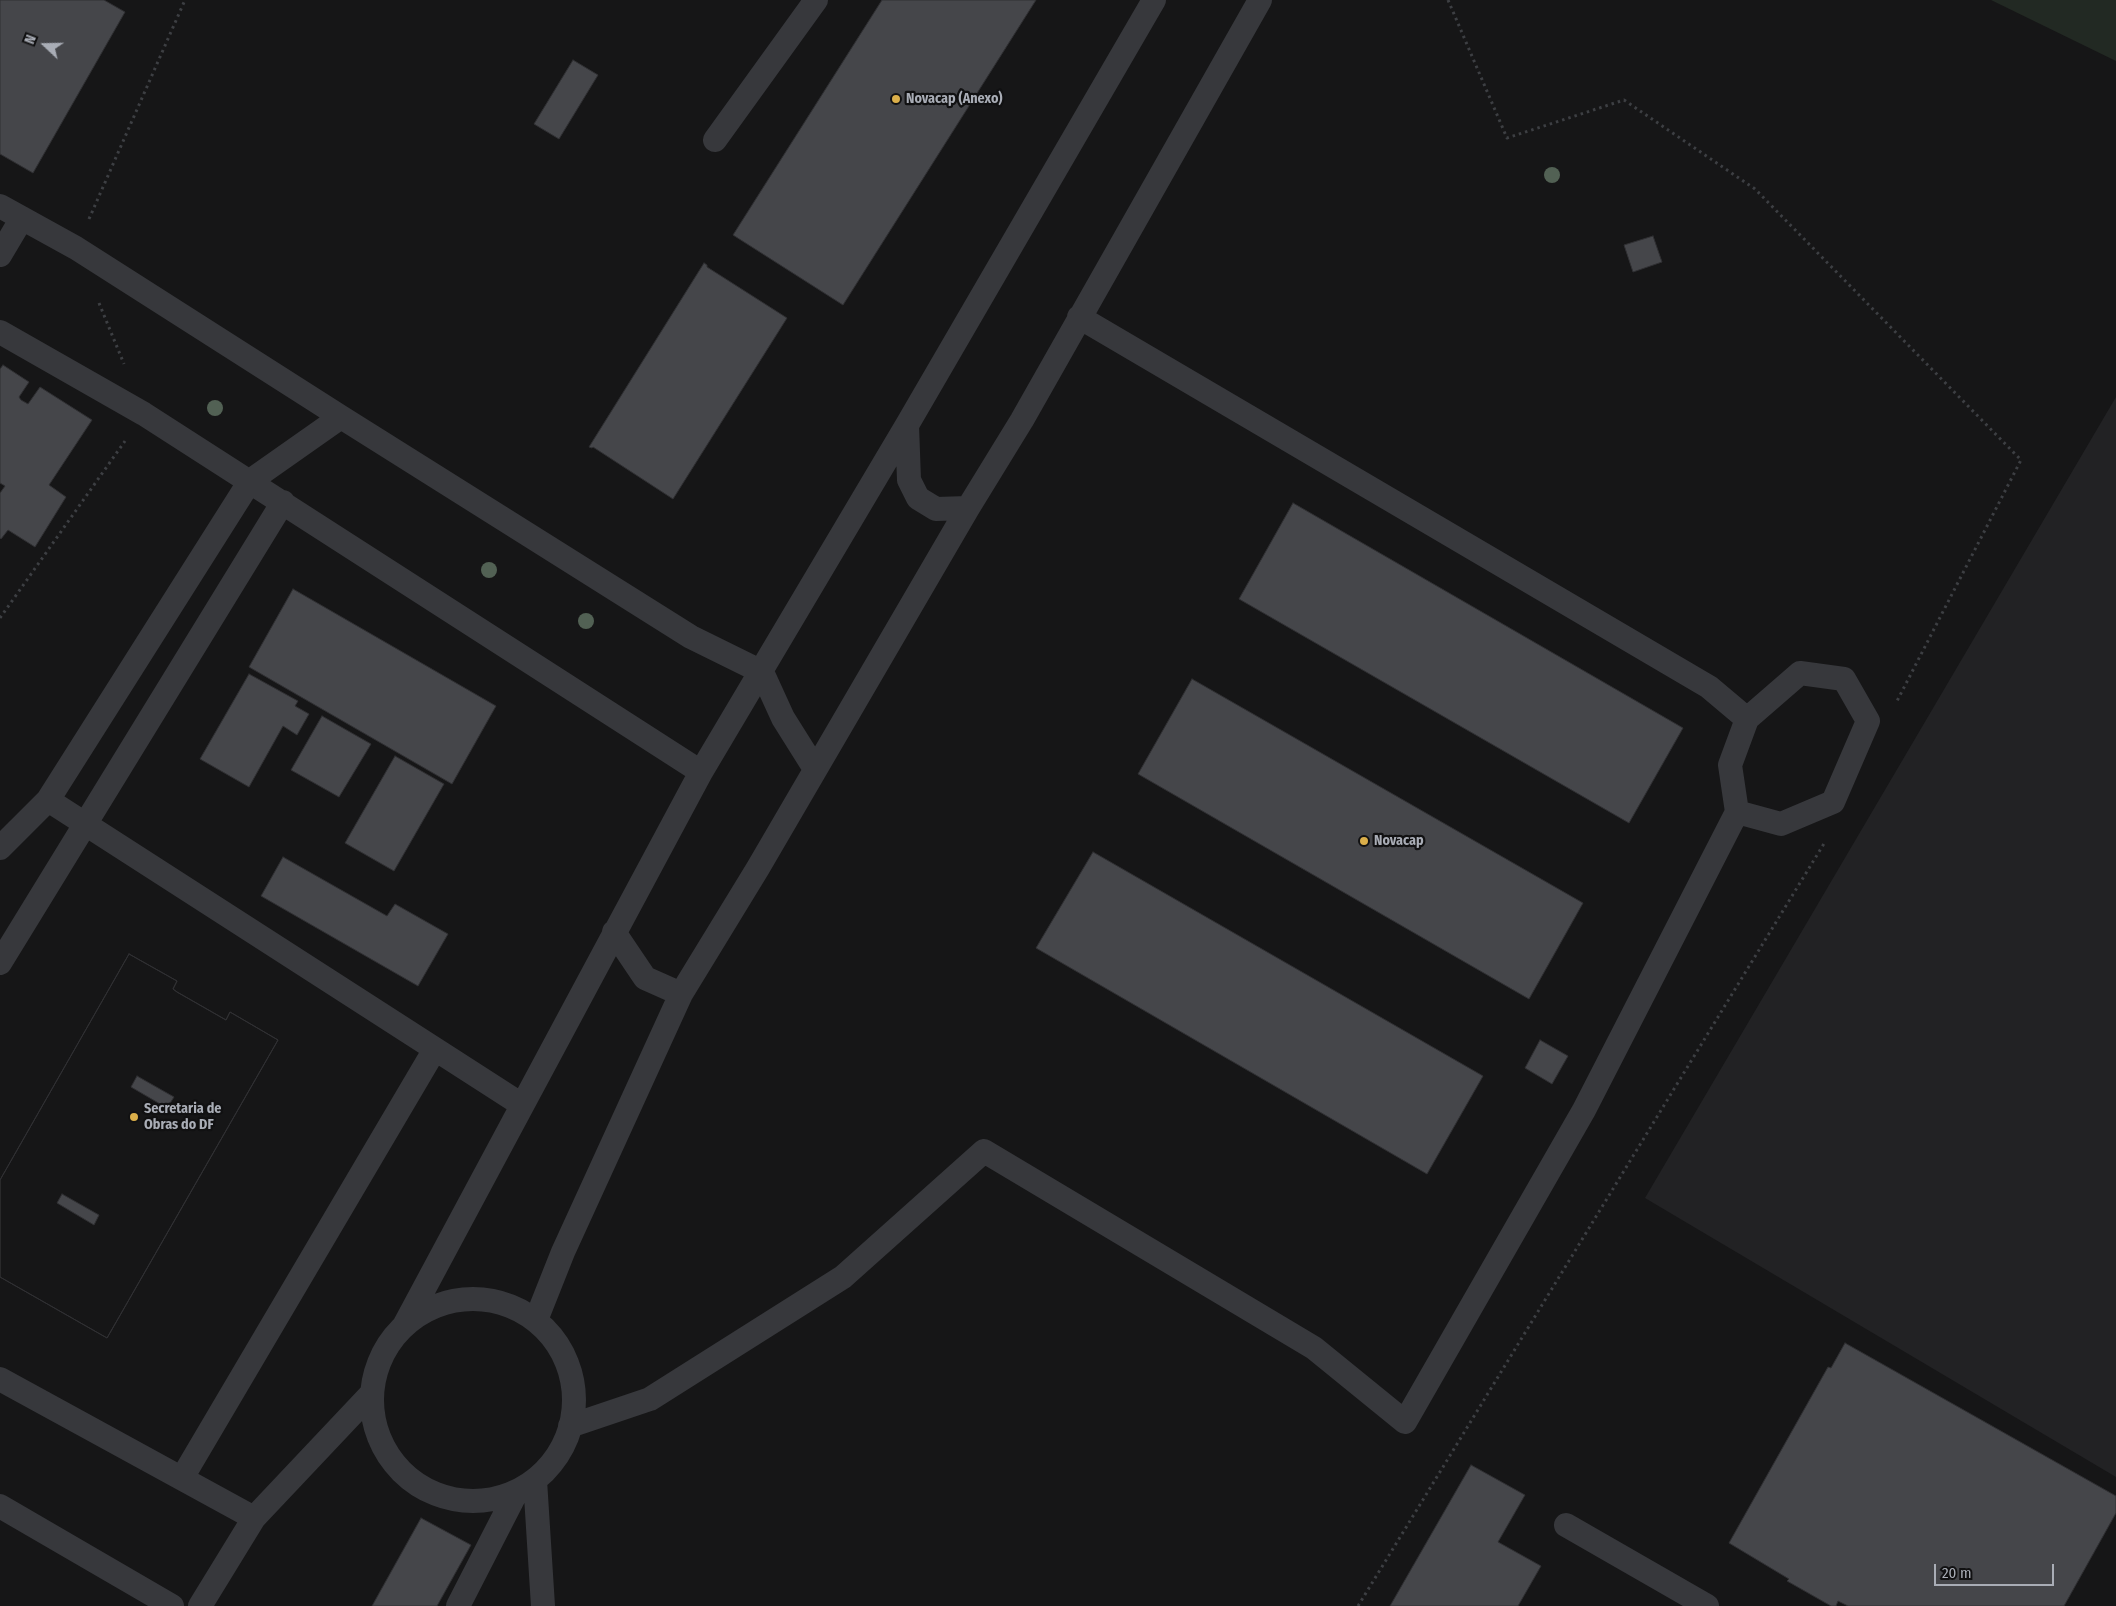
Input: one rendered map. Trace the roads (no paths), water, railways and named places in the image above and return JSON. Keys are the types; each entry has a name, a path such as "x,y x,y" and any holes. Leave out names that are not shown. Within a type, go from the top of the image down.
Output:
{"lane":[{"path":"715,140 816,0"},
{"path":"404,1326 434,1307 468,1299 504,1304 536,1320 556,1342 569,1368 574,1397 570,1426 558,1453 550,1465 525,1486 487,1501 457,1501 429,1492 404,1474 385,1451 374,1423 372,1392 381,1357 404,1326 701,772 907,425 1154,0"},
{"path":"536,1320 563,1252 681,994 1022,420 1260,0"},
{"path":"0,206 76,248 691,637 762,672 783,718 815,770"},
{"path":"0,255 22,218"},
{"path":"1079,317 1709,687 1747,719"},
{"path":"0,332 144,414 701,772"},
{"path":"0,848 48,800 250,481 341,417"},
{"path":"907,425 909,480 918,498 936,509 968,508"},
{"path":"0,963 283,502"},
{"path":"570,1426 650,1399 843,1277 984,1151 1314,1348 1405,1422 1584,1110 1737,812 1730,764 1747,719 1800,673 1844,679 1868,720 1833,802 1781,824 1737,812"},
{"path":"48,800 522,1105"},
{"path":"614,932 645,978 681,994"},
{"path":"182,1478 435,1049"},
{"path":"0,1379 254,1518"},
{"path":"200,1606 254,1518 372,1392"},
{"path":"458,1606 525,1486"},
{"path":"525,1486 543,1606"},
{"path":"0,1506 172,1606"},
{"path":"1566,1525 1707,1606"}],"place":[{"name":"Novacap (Anexo)","path":"896,99"},
{"name":"Novacap","path":"1364,841"},
{"name":"Secretaria de Obras do DF","path":"134,1117"}]}
